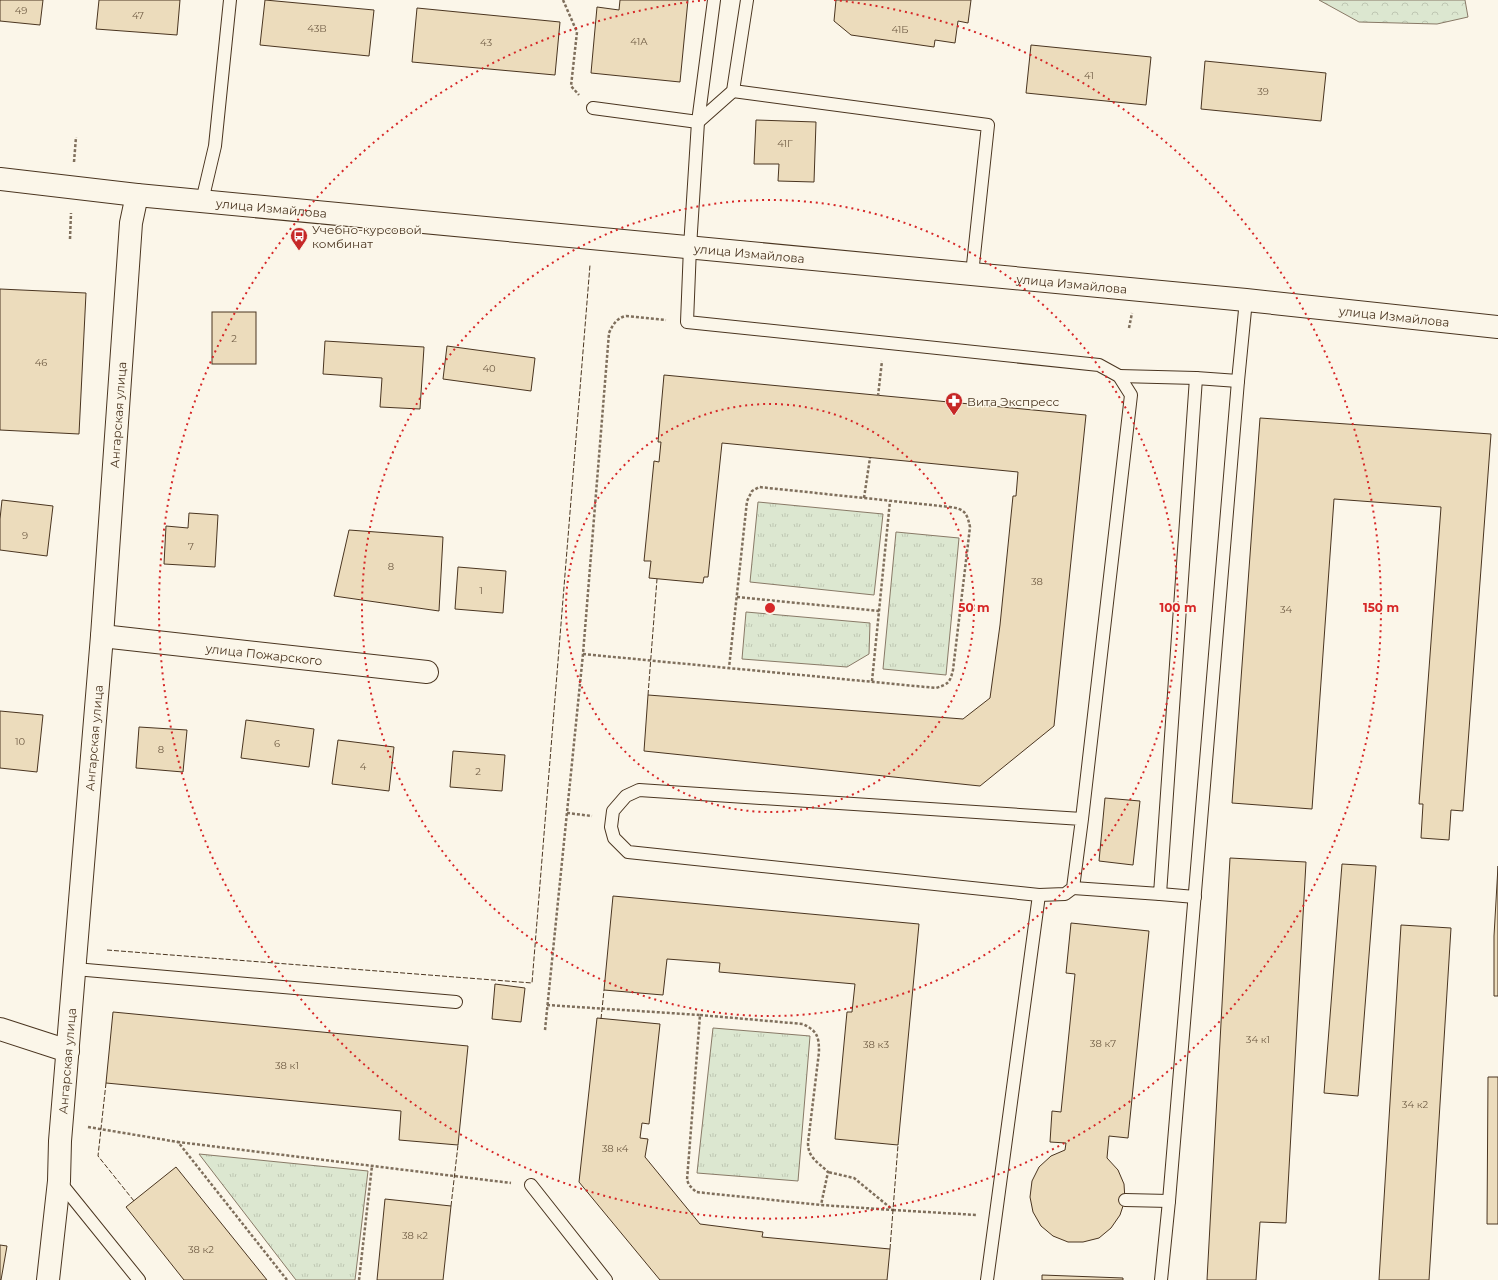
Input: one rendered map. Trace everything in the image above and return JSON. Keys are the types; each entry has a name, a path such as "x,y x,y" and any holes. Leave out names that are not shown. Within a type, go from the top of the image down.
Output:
{"main road":[{"name":"улица Измайлова","path":"0,179 136,195 1246,300 1498,327"},
{"name":"Ангарская улица","path":"48,1280 59,1180 60,1141 102,636 131,223 136,195"},
{"name":"улица Пожарского","path":"102,636 427,672"},
{"path":"0,1029 68,1051"}],"lane":[{"path":"202,201 215,146 230,0"},
{"path":"714,0 698,122 687,322 1099,365 1119,376 1196,378 1238,381"},
{"path":"593,108 698,122 733,91 747,0"},
{"path":"733,91 988,125 972,274"},
{"path":"1161,1280 1246,300"},
{"path":"1073,888 1131,395 1119,376"},
{"path":"1160,894 1196,378"},
{"path":"1082,819 640,790 626,796 613,811 612,827 614,838 628,852 1039,895 1065,894 1073,888 1195,896"},
{"path":"987,1280 1039,895"},
{"path":"75,969 456,1002"},
{"path":"59,1180 139,1280"},
{"path":"531,1185 606,1280"},
{"path":"1125,1200 1169,1201"}],"path":[{"path":"563,0 577,32 571,86 593,108"},
{"path":"1129,328 1132,311"},
{"path":"545,1030 583,654 609,333 613,324 620,317 626,316 687,322"},
{"path":"878,396 884,343"},
{"path":"864,498 870,458"},
{"path":"583,654 936,688 945,685 951,680 953,670 970,527 968,515 960,509 864,498 759,487 752,491 747,501 729,668"},
{"path":"872,681 890,501"},
{"path":"737,597 879,611"},
{"path":"567,813 613,818"},
{"path":"547,1005 803,1024 812,1028 819,1039 819,1052 808,1151 812,1158 828,1172 854,1178 893,1210"},
{"path":"700,1016 687,1180 689,1185 696,1192 701,1194 821,1205 996,1216"},
{"path":"88,1127 178,1142 531,1185"},
{"path":"178,1142 287,1280"},
{"path":"359,1280 372,1166"},
{"path":"821,1205 828,1172"}],"green space":[{"path":"1319,0 1465,0 1468,17 1437,24 1359,22"},
{"path":"758,502 883,514 874,595 750,582"},
{"path":"896,532 959,538 946,675 883,669"},
{"path":"746,612 870,623 869,654 847,667 742,659"},
{"path":"713,1028 810,1036 798,1181 697,1173"},
{"path":"199,1154 368,1171 355,1280 296,1280"}],"building":[{"path":"0,0 43,0 40,25 0,21"},
{"path":"99,0 180,0 177,35 96,29"},
{"path":"265,0 374,10 369,56 260,45"},
{"path":"620,0 688,0 680,82 591,73 597,7 619,10"},
{"path":"836,0 971,0 968,23 958,21 955,43 935,40 934,47 851,35 834,21"},
{"path":"417,8 560,22 555,75 412,62"},
{"path":"1031,45 1151,57 1146,105 1026,93"},
{"path":"1205,61 1326,73 1321,121 1201,109"},
{"path":"756,120 816,122 814,182 778,181 779,164 754,164"},
{"path":"0,289 86,293 79,434 0,430"},
{"path":"212,312 256,312 256,364 212,364"},
{"path":"325,341 424,347 420,409 380,407 382,378 323,374"},
{"path":"447,346 535,358 531,391 443,379"},
{"path":"664,375 1086,415 1054,726 980,786 644,751 648,695 963,719 990,698 1000,625 1013,496 1016,496 1018,472 722,443 708,577 704,577 703,583 649,578 651,561 644,561 654,461 659,462 661,442 658,442"},
{"path":"1260,418 1491,434 1463,811 1451,810 1449,840 1421,838 1423,804 1419,804 1441,507 1334,499 1312,809 1232,803"},
{"path":"2,500 53,506 47,556 0,550 0,519"},
{"path":"189,513 218,515 215,567 164,564 166,526 188,528"},
{"path":"349,530 443,537 439,611 334,596"},
{"path":"458,567 506,571 503,613 455,609"},
{"path":"0,711 43,715 37,772 0,768"},
{"path":"246,720 314,729 309,767 241,758"},
{"path":"139,727 187,730 183,772 136,768"},
{"path":"338,740 394,747 389,791 332,784"},
{"path":"453,751 505,755 502,791 450,787"},
{"path":"1105,798 1140,801 1133,865 1099,861"},
{"path":"1230,858 1306,862 1286,1223 1260,1222 1256,1280 1207,1280"},
{"path":"1342,864 1376,866 1358,1096 1324,1093"},
{"path":"1498,866 1498,996 1494,996 1494,936"},
{"path":"613,896 919,924 898,1145 835,1139 847,1012 852,1012 855,984 719,972 720,963 667,959 663,995 604,990"},
{"path":"1071,923 1149,931 1128,1138 1109,1136 1107,1158 1118,1170 1124,1184 1125,1200 1120,1215 1111,1228 1099,1238 1083,1242 1068,1242 1053,1236 1041,1226 1033,1212 1030,1197 1032,1181 1039,1167 1051,1156 1065,1150 1066,1143 1050,1142 1052,1111 1061,1112 1075,974 1066,973"},
{"path":"1401,925 1451,928 1429,1280 1379,1280"},
{"path":"495,984 525,988 521,1022 492,1019"},
{"path":"113,1012 468,1046 458,1145 399,1140 401,1111 106,1083"},
{"path":"597,1018 660,1024 649,1124 642,1123 640,1138 648,1139 645,1157 700,1224 763,1232 762,1237 890,1249 887,1280 660,1280 579,1182"},
{"path":"1488,1077 1498,1077 1498,1224 1487,1224"},
{"path":"176,1167 267,1280 184,1280 126,1207"},
{"path":"385,1199 451,1206 443,1280 377,1280"},
{"path":"0,1245 7,1246 1,1280 0,1280"},
{"path":"1042,1275 1123,1278 1123,1280 1042,1280"}],"fence":[{"path":"107,950 532,983 590,265"},
{"path":"648,695 657,579"},
{"path":"601,1019 604,990"},
{"path":"106,1083 98,1156 134,1201"},
{"path":"451,1206 458,1145"},
{"path":"890,1249 898,1145"}],"place":[{"name":"Учебно-курсовой комбинат","path":"299,251"},
{"name":"Вита Экспресс","path":"954,416"}]}
